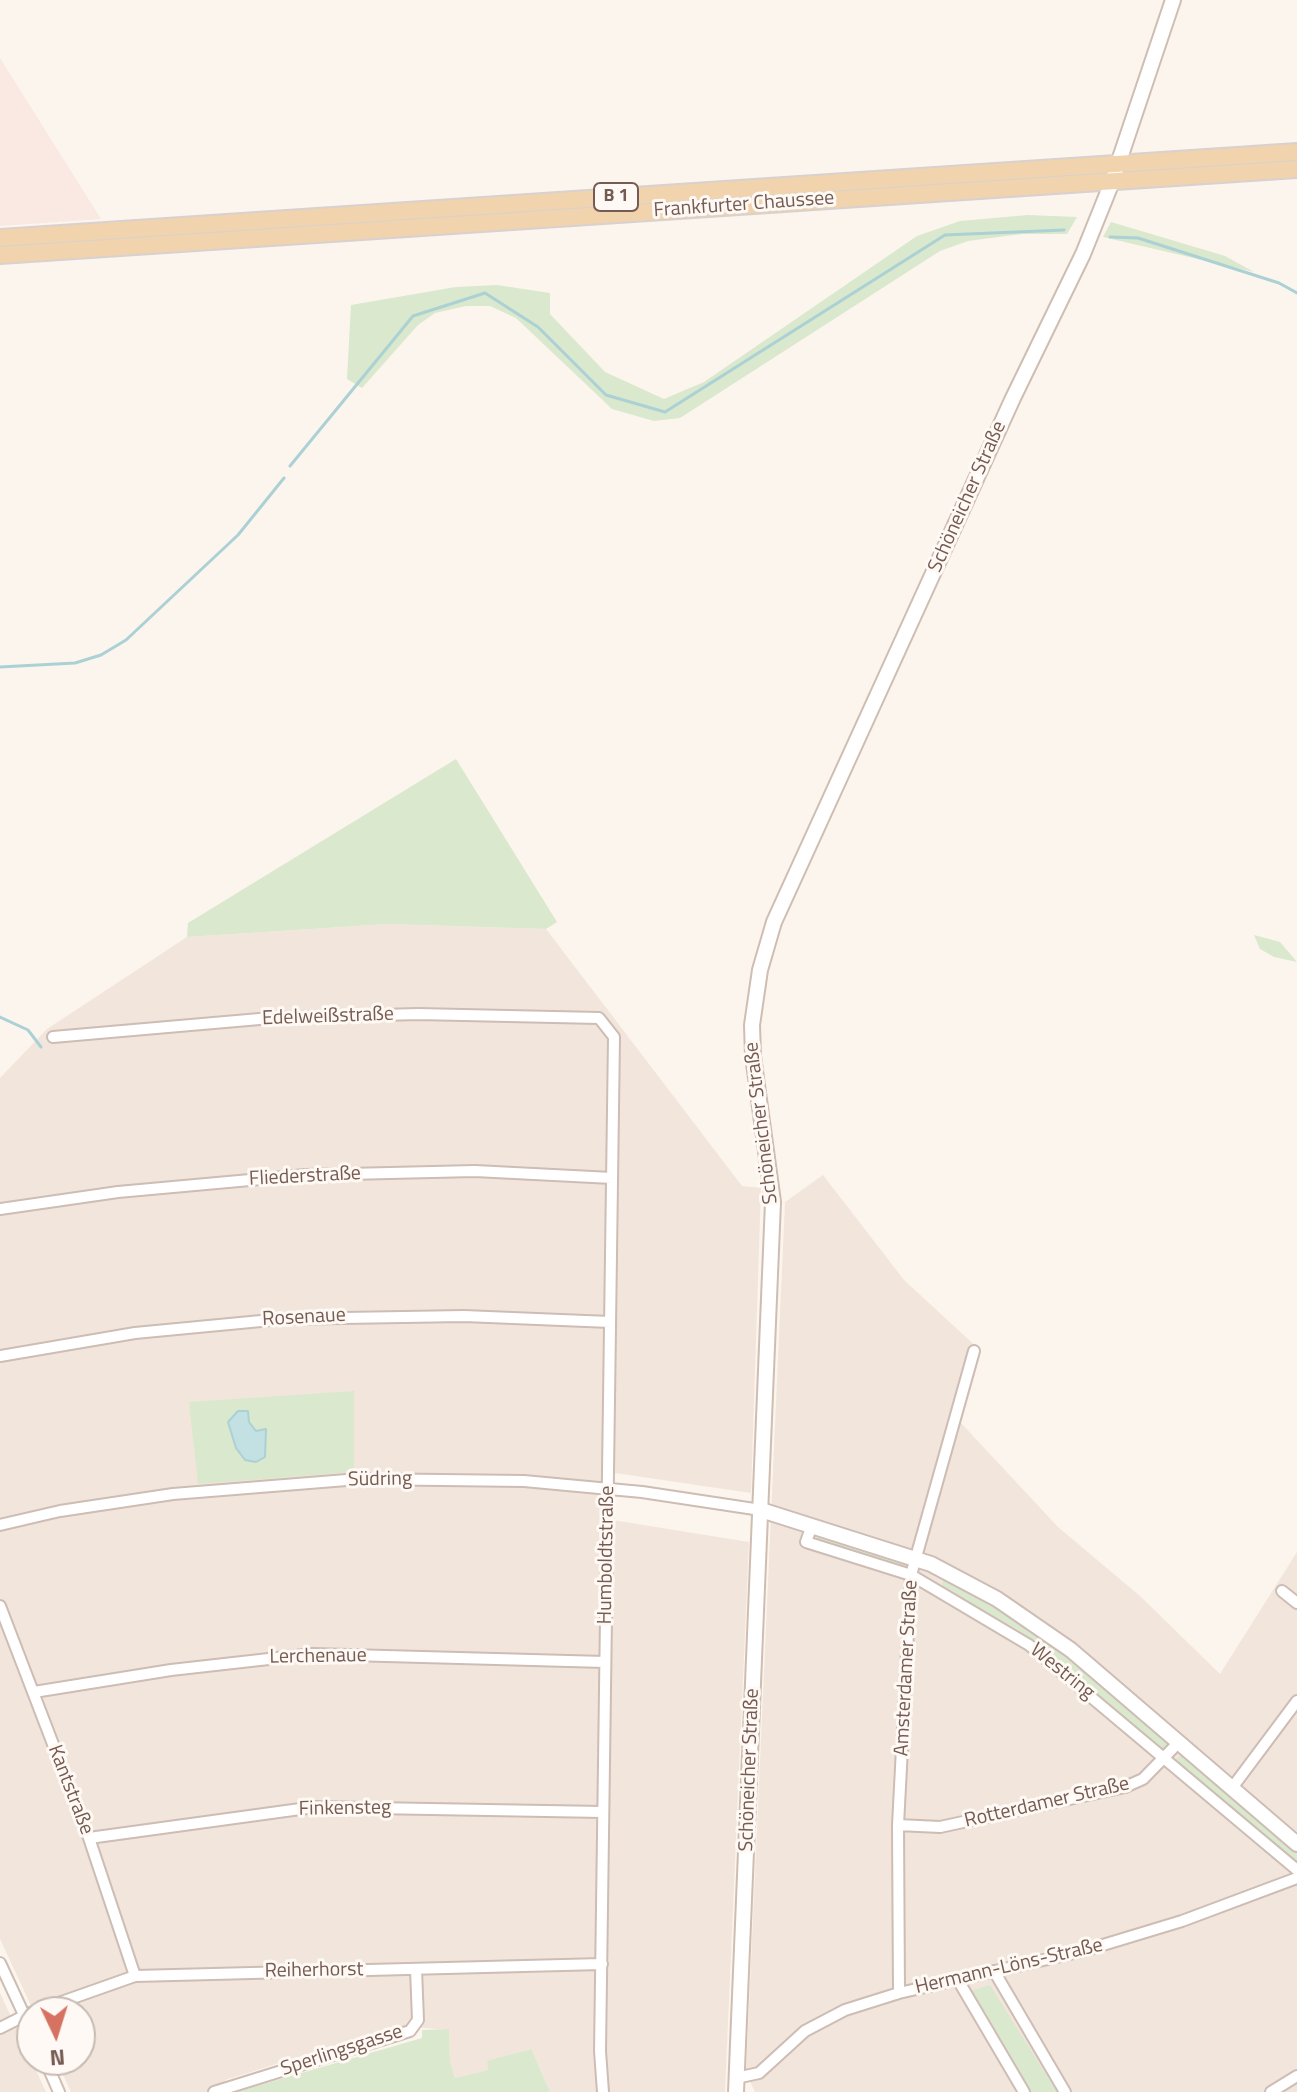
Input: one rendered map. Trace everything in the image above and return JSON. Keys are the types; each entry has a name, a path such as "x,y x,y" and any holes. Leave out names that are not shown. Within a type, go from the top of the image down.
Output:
{"main road":[{"name":"Schöneicher Straße","path":"736,2085 773,1202 752,1039 755,996 766,947 1006,413 1083,254 1112,182 1173,0"},
{"name":"Frankfurter Chaussee","path":"0,238 1297,152"},
{"name":"Frankfurter Chaussee","path":"0,255 1297,169"},
{"name":"Westring","path":"761,1510 915,1559 963,1580 1050,1633 1297,1844"}],"street":[{"name":"Edelweißstraße","path":"53,1037 351,1015 454,1014 604,1020"},
{"name":"Humboldtstraße","path":"603,2092 603,1812 614,1037 604,1020"},
{"name":"Fliederstraße","path":"0,1209 118,1192 305,1175 475,1171 612,1178"},
{"name":"Rosenaue","path":"0,1356 135,1333 282,1319 415,1315 610,1322"},
{"name":"Amsterdamer Straße","path":"899,1993 898,1825 911,1575 974,1351"},
{"name":"Südring","path":"0,1525 60,1511 166,1495 300,1482 473,1479 609,1489 761,1510"},
{"name":"Westring","path":"812,1525 806,1542 911,1575 1029,1645 1297,1870"},
{"path":"1282,1591 1297,1603"},
{"name":"Kantstraße","path":"0,1606 89,1838 135,1976"},
{"name":"Lerchenaue","path":"34,1692 163,1671 313,1654 605,1662"},
{"path":"1232,1788 1297,1701"},
{"name":"Rotterdamer Straße","path":"898,1825 940,1827 1100,1793 1143,1779 1167,1759 1179,1742"},
{"name":"Finkensteg","path":"89,1838 315,1807 603,1812"},
{"name":"Hermann-Löns-Straße","path":"736,2085 759,2073 788,2044 823,2020 899,1993 1126,1938 1297,1878"},
{"path":"0,1963 20,1996"},
{"name":"Reiherhorst","path":"78,1996 135,1976 602,1964"},
{"name":"Sperlingsgasse","path":"214,2092 410,2031 418,2020 416,1969"},
{"path":"994,1971 1065,2092"},
{"path":"958,1980 1024,2092"},
{"path":"1271,2092 1297,2076"}],"shaded area":[{"path":"0,58 101,219 0,226"},
{"path":"388,924 546,929 742,1186 761,1188 751,1493 615,1473 602,1478 600,1518 749,1542 725,2092 550,2092 530,2049 487,2062 489,2070 455,2078 450,2062 449,2030 399,2026 225,2080 229,2092 71,2092 64,2076 96,2076 96,1996 27,1996 0,1939 0,1078 47,1029 187,937"},
{"path":"823,1175 904,1280 981,1351 961,1423 1058,1527 1140,1596 1220,1674 1297,1552 1297,2092 755,2092 746,2073 785,1202"},
{"path":"0,1993 16,2027 16,2076 39,2076 46,2092 0,2092"}],"green space":[{"path":"1028,215 1077,217 1067,234 1022,234 968,241 940,251 680,418 654,421 612,409 516,318 490,306 466,306 435,313 418,325 362,388 347,379 351,305 456,287 497,285 550,293 550,314 605,372 664,399 704,382 917,236 960,221"},
{"path":"1111,222 1225,256 1254,272 1103,237"},
{"path":"456,759 557,922 546,929 388,924 187,937 188,923"},
{"path":"1254,935 1280,942 1297,962 1274,957 1260,949"},
{"path":"354,1391 354,1472 198,1484 189,1402","holes":["249,1422 256,1431 265,1429 236,1448 235,1436"]},
{"path":"820,1530 910,1562 903,1568 816,1541"},
{"path":"944,1575 1026,1620 1174,1744 1166,1753 1019,1630 941,1588"},
{"path":"1184,1753 1297,1850 1297,1864 1174,1761"},
{"path":"990,1985 1057,2092 1028,2092 967,1992"},
{"path":"449,2029 450,2062 455,2078 488,2070 487,2061 531,2049 550,2092 236,2092 422,2038 422,2030"}],"water":[{"path":"238,1411 248,1411 249,1422 256,1431 266,1429 265,1457 256,1462 245,1460 236,1448 228,1422"}],"waterway":[{"path":"290,466 413,316 485,293 538,327 606,395 665,412 945,235 1064,230"},
{"path":"1110,237 1138,238 1279,283 1297,293"},
{"path":"0,667 75,663 101,655 126,640 238,535 284,478"},
{"path":"0,1017 28,1030 41,1047"}]}
